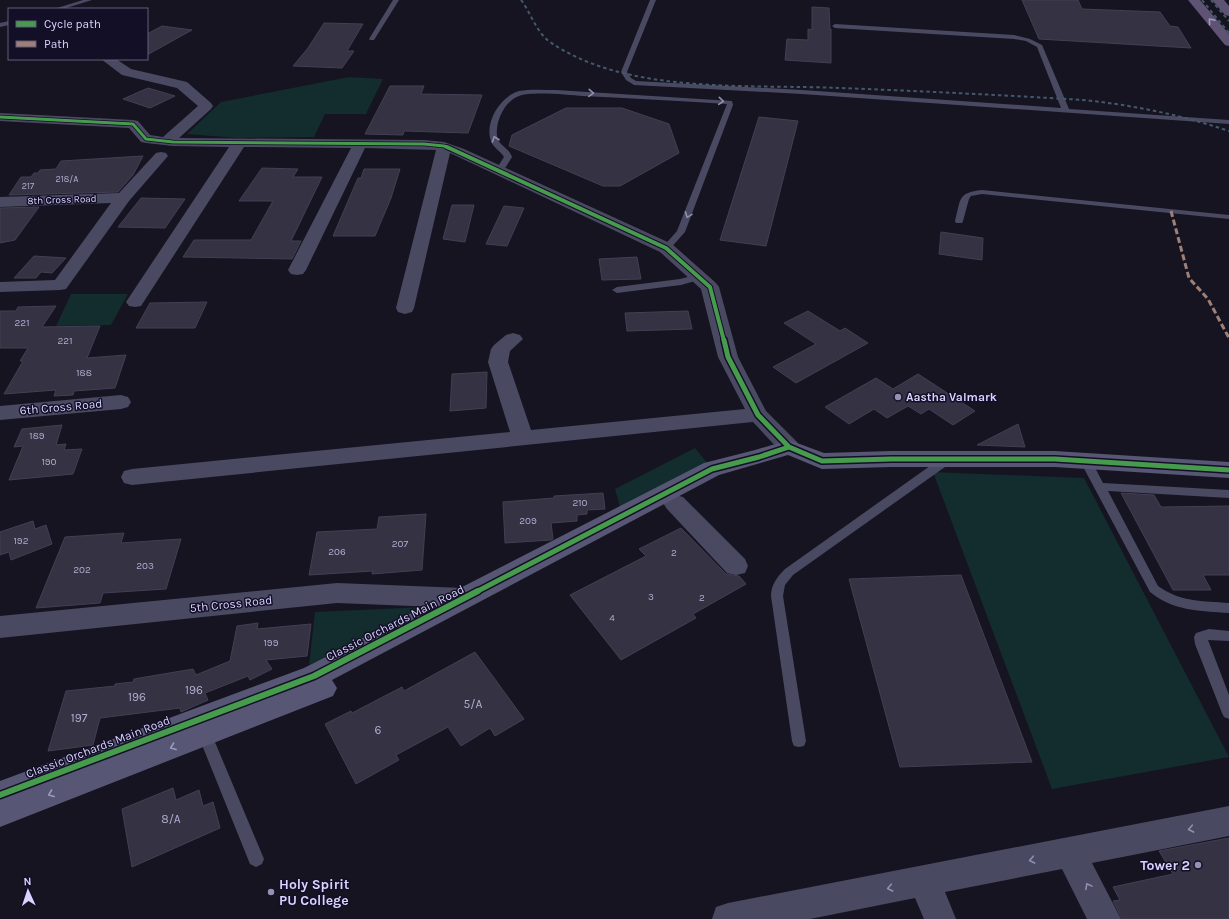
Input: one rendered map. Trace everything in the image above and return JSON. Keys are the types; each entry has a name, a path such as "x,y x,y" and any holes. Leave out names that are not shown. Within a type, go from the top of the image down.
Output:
{"main road":[{"path":"1194,0 1229,42"}],"street":[{"path":"0,287 60,285 123,198 164,149 206,106 182,85 127,72 109,60"},
{"path":"0,117 133,124 146,140 164,149 239,143 444,146 666,248 710,287 728,357 758,415 789,447 822,461 891,459 1055,459 1229,470"},
{"path":"135,302 239,143"},
{"path":"296,270 360,144"},
{"path":"405,308 444,146"},
{"name":"8th Cross Road","path":"0,202 123,198"},
{"path":"513,339 501,349 498,362 522,438"},
{"name":"6th Cross Road","path":"2,417 121,402"},
{"path":"132,477 758,415"},
{"name":"Classic Orchards Main Road","path":"0,795 314,676 712,469 759,457 789,447"},
{"name":"Classic Orchards Main Road","path":"0,813 320,690 675,503 759,457"},
{"path":"675,503 736,566"},
{"name":"5th Cross Road","path":"0,627 337,593 463,598"},
{"path":"728,919 1229,821"},
{"path":"1070,853 1105,919"},
{"path":"924,881 940,919"}],"lane":[{"path":"61,8 89,0"},
{"path":"372,39 396,0"},
{"path":"653,0 624,72 628,79 634,82 809,92 1229,122"},
{"path":"835,26 1014,37 1028,40 1040,46 1066,111"},
{"path":"499,171 508,157 494,140 493,130 496,116 509,98 520,93 556,92 730,102 681,232 666,248"},
{"path":"959,221 965,198 969,194 982,192 1229,217"},
{"path":"617,290 681,282 699,277"},
{"path":"799,741 777,596 777,587 781,580 789,572 948,459"},
{"path":"1086,461 1154,589 1173,602 1187,605 1229,608"},
{"path":"1100,487 1229,494"},
{"path":"1229,636 1209,634 1201,637 1202,644 1229,713"},
{"path":"205,735 256,859"}],"green space":[{"path":"349,77 383,79 366,114 325,114 314,137 236,138 187,134 221,102"},
{"path":"71,294 128,294 111,325 56,326"},
{"path":"695,448 709,465 620,507 615,489"},
{"path":"933,472 1084,478 1229,757 1052,789"},
{"path":"425,607 309,665 315,612"}],"building":[{"path":"1022,0 1078,0 1082,9 1160,12 1170,26 1178,27 1191,48 1039,39"},
{"path":"812,7 829,8 831,29 831,63 785,60 787,39 808,40 808,29 812,30"},
{"path":"324,23 363,24 347,51 354,51 342,68 293,66 308,48"},
{"path":"162,26 192,30 148,54 148,33"},
{"path":"390,86 424,86 421,94 482,95 468,133 404,131 403,135 365,134"},
{"path":"148,88 175,96 150,108 123,99"},
{"path":"566,108 622,108 669,124 679,153 620,186 603,186 509,146 512,135"},
{"path":"759,117 798,121 766,246 720,240"},
{"path":"143,156 133,175 118,192 9,195 21,177 31,177 34,173 38,173 40,170 56,169 61,161"},
{"path":"262,168 298,169 293,177 322,177 291,241 301,241 292,259 183,257 194,240 251,240 273,201 239,201"},
{"path":"364,169 400,169 391,198 375,236 333,236 358,178 361,178"},
{"path":"141,198 185,199 165,228 118,227"},
{"path":"452,205 474,205 465,242 443,239"},
{"path":"504,206 524,208 507,246 486,244"},
{"path":"39,207 15,240 0,243 0,208"},
{"path":"941,232 983,238 982,260 939,254"},
{"path":"34,256 66,258 52,273 41,272 36,278 14,278"},
{"path":"637,257 641,279 602,280 599,259"},
{"path":"207,302 195,328 136,328 150,303"},
{"path":"56,306 42,327 100,326 87,358 126,355 115,388 74,391 73,395 54,396 56,390 4,394 23,361 20,361 28,348 0,348 0,311 16,311 18,307"},
{"path":"688,311 692,329 627,331 625,313"},
{"path":"808,311 840,331 845,328 868,343 796,383 773,367 816,344 784,323"},
{"path":"487,372 486,408 450,411 452,374"},
{"name":"Aastha Valmark","path":"918,374 975,411 953,425 929,409 921,414 908,406 887,418 874,409 849,424 825,407 876,378 893,389"},
{"path":"1018,424 1025,447 977,445"},
{"path":"62,425 56,445 66,444 64,450 82,449 73,474 9,480 23,446 14,447 22,429"},
{"path":"603,493 605,509 587,510 587,514 577,515 577,521 551,523 553,539 505,543 503,502 554,498 554,496"},
{"path":"1121,493 1154,495 1161,507 1229,506 1229,575 1203,575 1211,590 1173,590"},
{"path":"426,514 422,570 372,574 373,571 309,575 317,532 377,529 379,517"},
{"path":"33,521 35,529 46,525 52,544 11,560 9,552 0,555 0,532"},
{"path":"681,528 726,574 739,576 746,584 693,614 696,618 621,660 570,595 646,556 639,549"},
{"path":"124,533 121,543 181,539 166,589 103,593 100,603 36,608 65,537"},
{"path":"961,575 1032,762 900,767 849,579"},
{"path":"258,623 257,629 311,624 307,656 266,660 272,669 250,680 248,676 205,693 208,700 181,712 180,708 100,718 93,745 48,751 66,691 115,686 115,684 133,682 134,679 193,669 196,675 230,661 237,626"},
{"path":"475,652 524,719 495,736 490,728 461,746 448,727 396,755 399,760 356,784 325,724 351,711 352,713 402,687 404,691"},
{"path":"173,788 176,800 199,790 203,806 213,802 220,828 132,867 122,809"},
{"name":"Tower 2","path":"1229,838 1229,919 1122,919 1113,901 1120,900 1113,887 1173,874 1159,851"}],"railway":[{"path":"521,0 537,28 550,42 581,59 615,71 652,79 728,86 869,89 1083,100 1157,111 1229,131"},
{"path":"1202,0 1229,33"},
{"path":"1211,0 1229,21"}],"marked path":[{"path":"1171,211 1189,278 1208,299 1229,338"}],"cycle path":[{"path":"0,117 133,124 146,139 173,142 424,144 444,146 459,152 666,248 710,287 728,357 758,415 789,447 822,461 891,459 1055,459 1229,470"},
{"path":"0,795 314,676 712,469 759,457 789,447"}],"place":[{"name":"Aastha Valmark","path":"898,397"},
{"name":"Tower 2","path":"1198,865"},
{"name":"Holy Spirit PU College","path":"271,892"}]}
